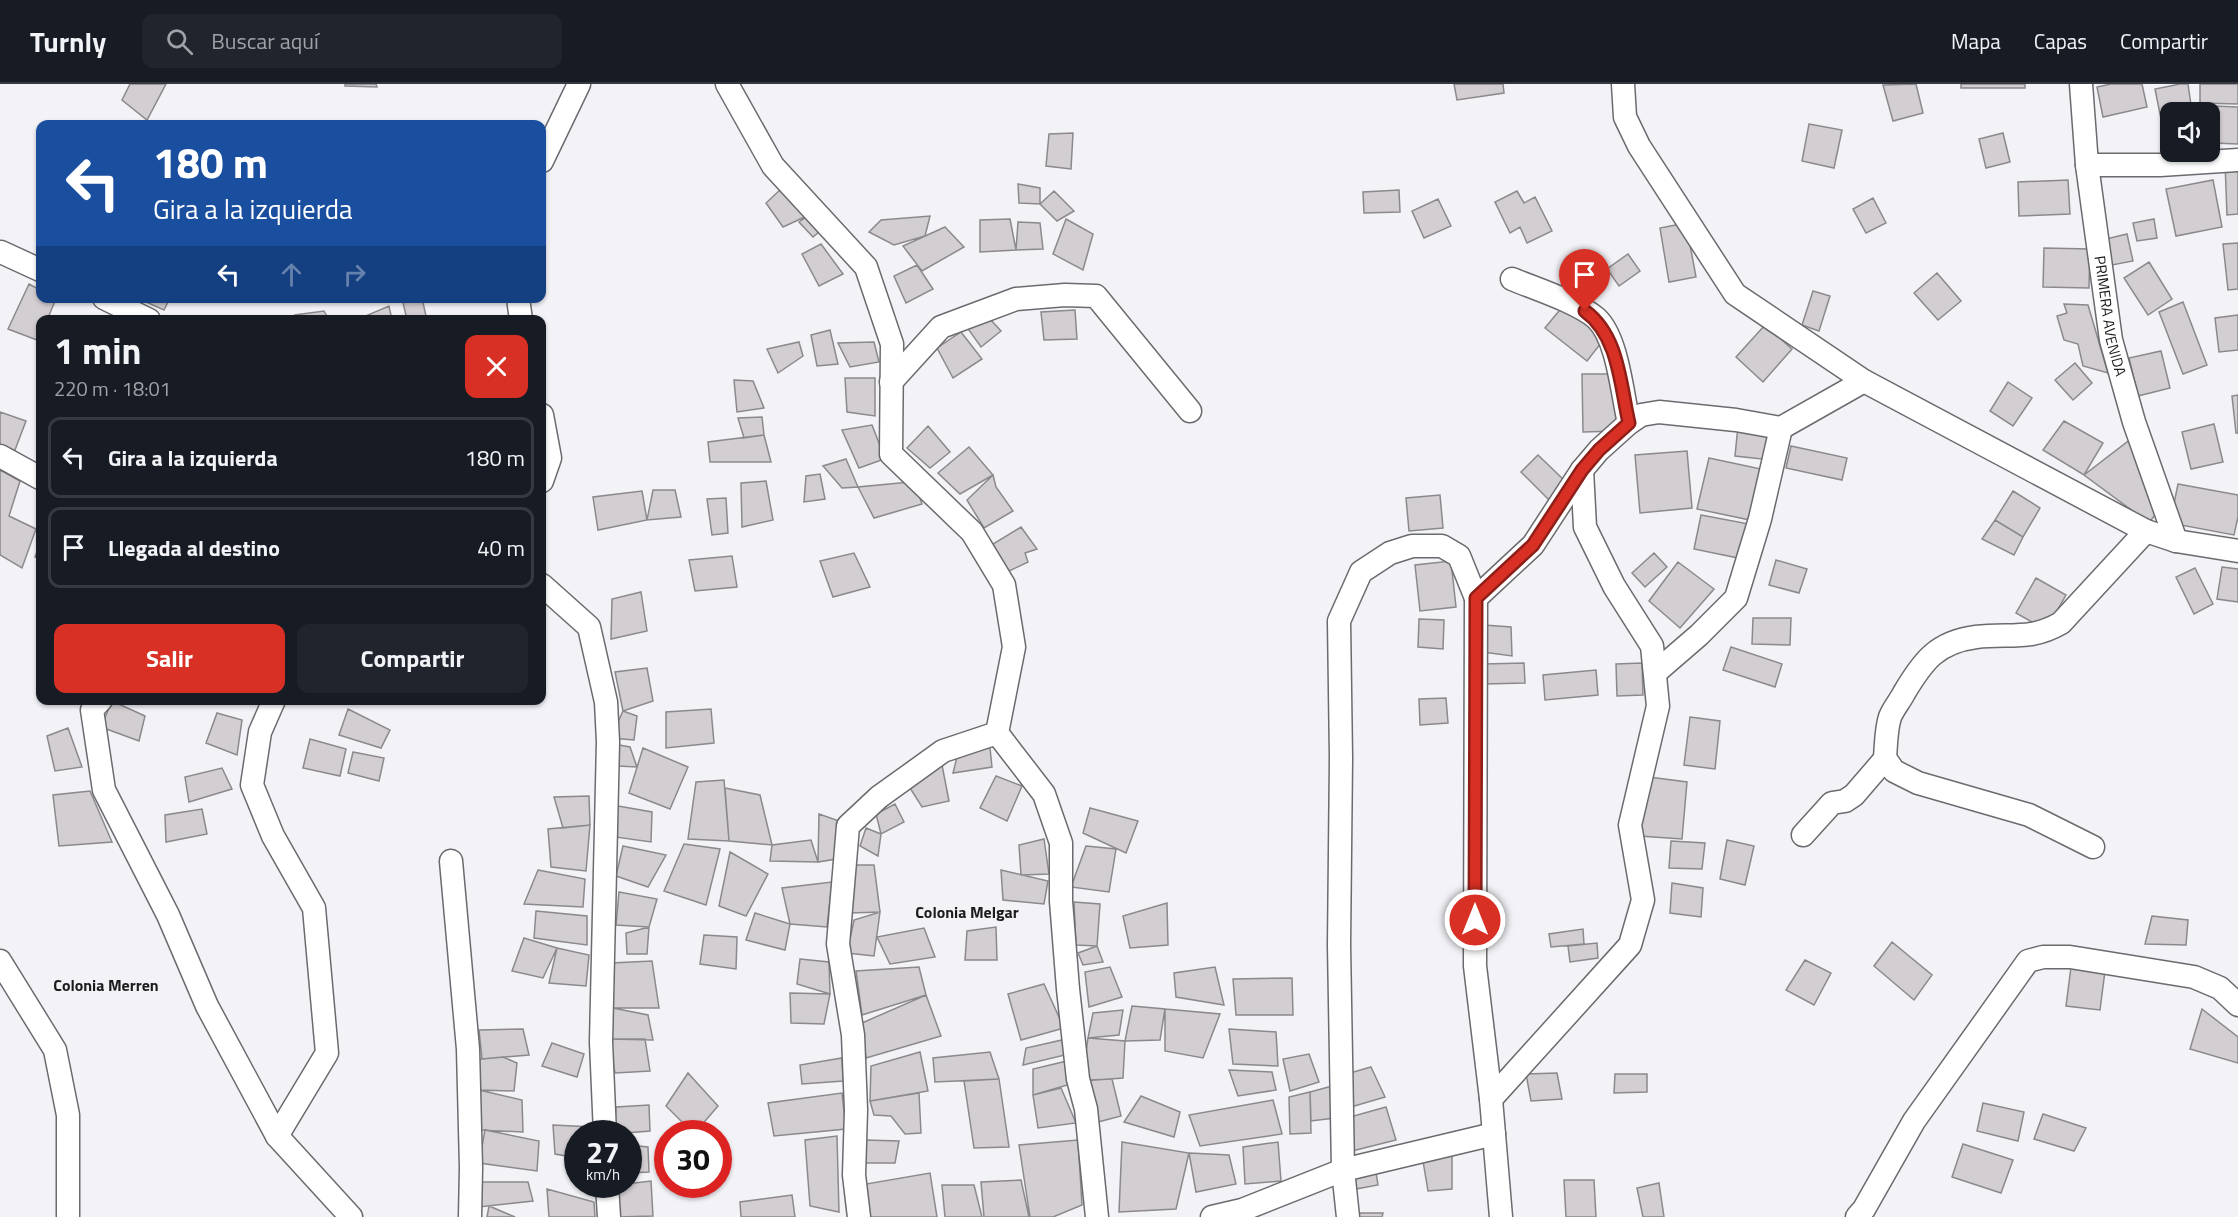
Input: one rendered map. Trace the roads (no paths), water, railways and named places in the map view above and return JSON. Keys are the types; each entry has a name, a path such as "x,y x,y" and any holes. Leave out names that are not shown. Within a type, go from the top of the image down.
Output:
{"street":[{"path":"546,152 579,84"},
{"path":"727,84 773,166 866,267 892,344 891,454 972,532 1004,585 1014,647 998,733 1044,794 1061,843 1061,901 1068,989 1078,1078 1086,1109 1097,1217"},
{"path":"1623,84 1625,117 1639,146 1735,294 1864,381 2146,531 2176,541 2238,551"},
{"name":"PRIMERA AVENIDA","path":"2081,84 2087,165 2111,340 2133,422 2176,541"},
{"path":"2087,165 2160,165 2238,160"},
{"path":"2,252 36,268"},
{"path":"1512,279 1585,311 1598,320 1612,343 1629,423"},
{"path":"891,382 941,327 1016,299 1065,295 1096,296 1190,411"},
{"path":"114,303 139,315"},
{"path":"1476,598 1533,545 1582,470 1599,450 1641,415 1659,412 1736,420 1781,428 1864,381"},
{"path":"1654,673 1699,635 1736,598 1760,519 1781,428"},
{"path":"0,456 36,476"},
{"path":"1491,1099 1630,945 1643,900 1630,825 1658,706 1652,646 1614,586 1585,527 1582,470"},
{"path":"1803,835 1832,803 1845,801 1854,795 1885,759 1890,718 1920,666 1934,651 1952,643 1976,637 2030,636 2061,623 2146,531"},
{"path":"1348,1217 1343,1170 1339,945 1341,758 1339,621 1361,572 1390,553 1412,546 1442,546 1460,556 1476,598 1475,966 1491,1099 1501,1217"},
{"path":"546,589 589,627 606,702 608,742 600,1042 604,1120"},
{"path":"96,705 92,710 104,790 168,915 207,1006 277,1136 351,1217"},
{"path":"272,705 261,732 252,785 273,836 314,908 327,1053 277,1136"},
{"path":"859,1217 854,1175 856,1110 853,1035 838,944 848,826 879,797 943,752 998,733"},
{"path":"1885,759 1894,771 1918,783 2029,815 2092,847"},
{"path":"451,861 468,1049 470,1217"},
{"path":"1857,1217 1864,1209 1914,1121 2028,961 2043,957 2070,957 2194,977 2220,988 2238,1005"},
{"path":"0,961 54,1050 68,1115 68,1217"},
{"path":"1212,1217 1242,1210 1343,1170 1494,1134"},
{"path":"608,1198 609,1217"}],"district":[{"name":"Colonia Melgar","path":"967,912"},
{"name":"Colonia Merren","path":"106,985"}]}
